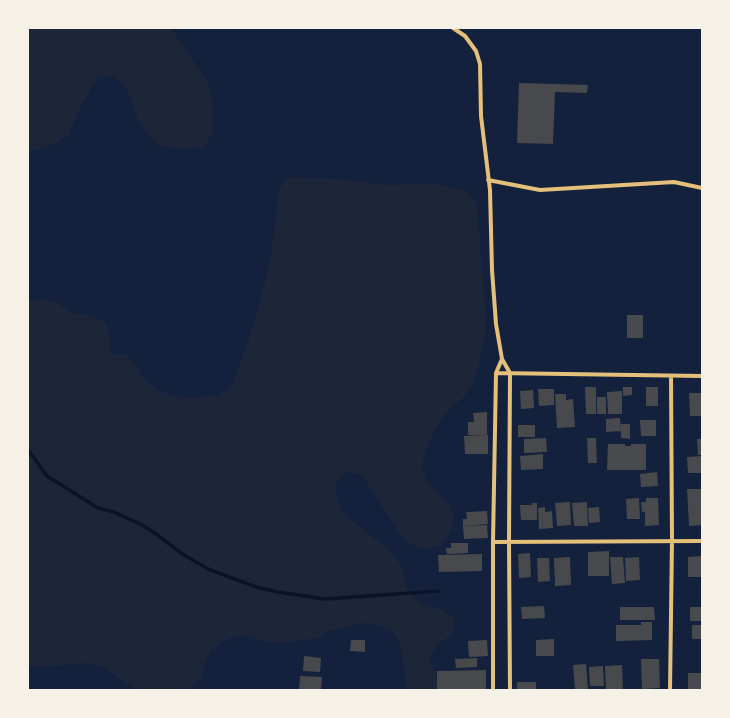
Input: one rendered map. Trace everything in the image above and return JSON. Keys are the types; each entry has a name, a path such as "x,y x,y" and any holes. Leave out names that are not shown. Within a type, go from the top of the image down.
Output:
{"street":[{"path":"454,28 465,36 476,51 480,64 481,116 488,180 496,324 502,359 510,373 510,690"},
{"path":"488,180 540,190 674,182 702,188"},
{"path":"493,690 493,542 496,373 502,359"},
{"path":"496,373 702,376"},
{"path":"670,690 672,540 671,376"},
{"path":"493,542 702,540"}],"shaded area":[{"path":"28,28 171,28 208,82 212,99 213,133 204,146 189,149 158,145 147,134 138,119 127,89 113,76 98,77 81,106 68,136 55,144 28,152"},
{"path":"288,177 338,179 385,185 433,184 467,191 477,204 486,318 485,333 478,369 473,384 464,397 452,407 439,422 425,452 422,467 427,482 449,504 454,517 451,532 441,545 425,549 409,544 399,533 361,474 346,472 335,485 337,499 343,513 394,555 403,570 406,586 415,599 428,607 443,610 456,619 452,634 439,644 429,657 435,671 438,690 407,690 401,646 393,631 378,625 362,623 330,631 316,638 281,643 261,641 246,635 230,638 213,648 205,662 202,678 186,690 136,690 102,667 87,663 36,667 28,666 28,301 42,299 58,303 70,312 87,315 106,323 110,338 111,354 125,354 136,364 143,379 156,389 170,395 187,398 219,395 232,386 248,342 264,287 271,256 279,190"}],"building":[{"path":"519,83 588,85 587,93 555,92 553,144 517,143"},
{"path":"627,315 643,315 643,338 627,338"},
{"path":"585,387 596,387 596,414 586,414"},
{"path":"623,387 632,387 632,395 623,396"},
{"path":"646,387 658,387 658,406 646,406"},
{"path":"538,389 554,389 554,405 539,406"},
{"path":"533,390 534,408 521,409 520,391"},
{"path":"622,391 622,414 608,414 607,392"},
{"path":"689,393 702,393 702,416 690,416"},
{"path":"555,394 566,394 566,400 573,399 575,427 557,428"},
{"path":"597,397 606,397 606,414 597,414"},
{"path":"487,412 487,435 468,435 468,422 474,422 473,413"},
{"path":"620,418 621,431 606,432 606,419"},
{"path":"640,420 656,420 656,436 641,436"},
{"path":"621,424 630,424 630,439 621,438"},
{"path":"518,425 535,425 535,437 518,437"},
{"path":"488,435 488,454 465,454 464,436"},
{"path":"546,438 547,452 524,453 524,439"},
{"path":"587,438 596,438 597,463 588,463"},
{"path":"697,439 702,439 702,455 698,455"},
{"path":"608,444 625,444 625,446 631,446 631,444 646,444 646,470 607,470"},
{"path":"543,454 543,469 521,470 520,456"},
{"path":"702,456 702,473 688,473 687,457"},
{"path":"657,472 658,486 641,487 640,474"},
{"path":"687,489 702,489 702,525 689,526"},
{"path":"639,498 640,519 627,519 626,499"},
{"path":"646,498 658,498 659,525 645,526 645,512 642,512 641,502 646,502"},
{"path":"570,502 571,525 557,526 555,503"},
{"path":"587,502 588,526 574,526 572,503"},
{"path":"532,503 537,503 537,520 521,520 520,505 532,505"},
{"path":"545,507 545,512 552,511 553,528 539,529 538,508"},
{"path":"599,507 600,522 589,523 588,508"},
{"path":"487,511 488,524 463,526 463,519 467,519 466,512"},
{"path":"487,525 488,538 464,539 463,526"},
{"path":"451,543 468,543 468,553 447,554 446,548 451,548"},
{"path":"609,551 609,576 588,576 588,552"},
{"path":"530,553 531,577 519,578 518,554"},
{"path":"482,554 482,571 439,572 438,555"},
{"path":"702,556 702,577 688,577 688,557"},
{"path":"570,557 571,585 555,586 554,558"},
{"path":"610,557 623,557 625,583 612,584"},
{"path":"639,557 640,580 626,581 625,558"},
{"path":"537,558 549,558 550,581 538,582"},
{"path":"544,606 545,618 522,619 521,607"},
{"path":"620,607 654,607 655,620 620,620"},
{"path":"690,607 702,607 702,621 690,621"},
{"path":"641,622 652,622 652,640 616,641 616,625 641,625"},
{"path":"692,625 702,625 702,639 692,639"},
{"path":"554,639 554,656 536,656 536,640"},
{"path":"351,640 365,640 365,652 350,651"},
{"path":"487,640 488,656 469,657 468,641"},
{"path":"304,656 321,658 320,672 303,671"},
{"path":"477,658 477,667 456,668 455,659"},
{"path":"641,659 659,659 660,688 642,689"},
{"path":"586,664 588,689 575,690 573,665"},
{"path":"622,665 623,690 606,690 605,666"},
{"path":"603,666 604,686 590,686 589,667"},
{"path":"486,670 486,690 437,690 437,671"},
{"path":"688,673 701,673 701,690 688,690"},
{"path":"300,676 322,677 321,690 299,690"},
{"path":"517,682 536,682 536,690 517,690"}],"waterway":[{"path":"28,450 47,476 98,508 114,512 142,525 181,553 208,569 259,588 325,599 438,591"}]}
